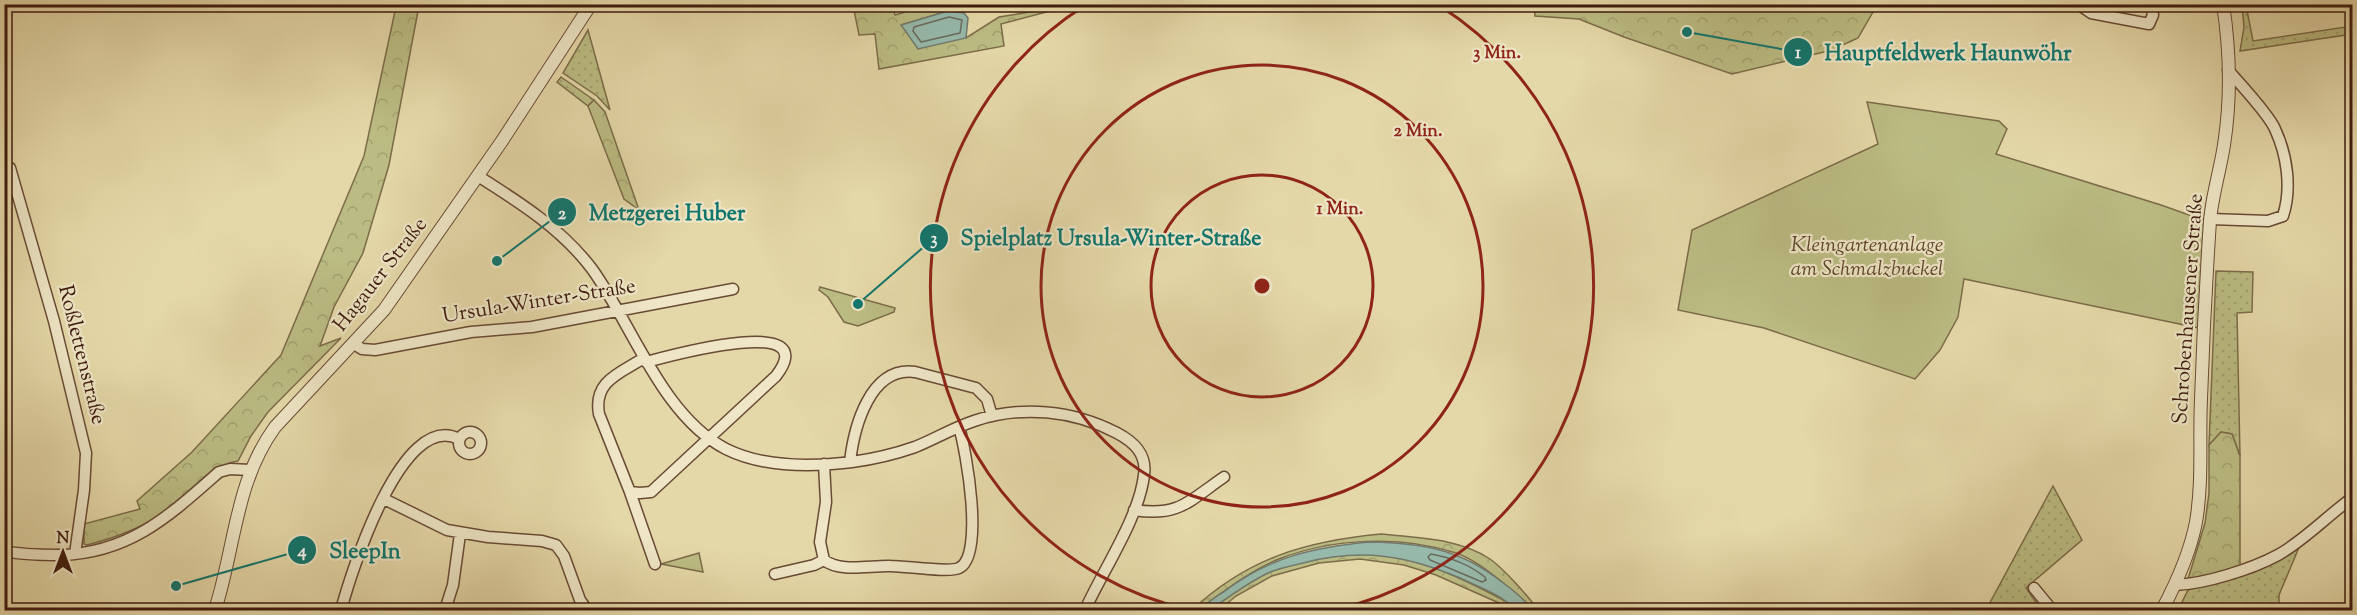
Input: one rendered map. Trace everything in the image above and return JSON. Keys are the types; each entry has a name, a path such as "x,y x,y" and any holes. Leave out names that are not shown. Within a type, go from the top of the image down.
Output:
{"street":[{"name":"Hagauer Straße","path":"216,610 250,470 256,456 275,427 384,310 478,176 591,4"},
{"path":"2081,6 2091,13 2149,24 2153,15 2151,4"},
{"name":"Schrobenhausener Straße","path":"2162,610 2189,549 2196,521 2200,489 2201,400 2210,219 2228,113 2228,70 2223,4"},
{"path":"2210,219 2268,221 2283,216 2286,207 2288,189 2285,158 2274,127 2228,70"},
{"name":"Roßlettenstraße","path":"10,168 54,321 86,453 84,490 75,554"},
{"path":"478,176 528,209 565,239 590,267 645,360 677,405 710,439 738,454 784,464 850,462 893,454 992,416 1021,412 1056,413 1091,422 1125,437 1138,448 1144,463 1144,475 1134,510 1085,610"},
{"name":"Ursula-Winter-Straße","path":"354,344 362,349 375,350 471,332 532,327 733,289"},
{"path":"630,492 651,492 710,439 776,376 785,362 782,348 771,343 729,345 645,360 607,382 599,392 598,414 656,564"},
{"path":"850,462 858,424 866,406 883,379 891,374 915,372 976,388 987,399 992,416"},
{"path":"775,574 814,565 824,560 838,566 911,566 954,570 962,568 967,562 971,547 971,496 965,446 959,427"},
{"path":"341,610 365,538 402,465 415,450 438,436 453,435 459,439"},
{"path":"824,464 826,502 820,542 824,560"},
{"path":"4,551 28,554 75,554 111,547 131,540 173,513 219,472 230,469 250,470"},
{"path":"1134,510 1151,513 1173,511 1224,477"},
{"path":"2175,585 2202,581 2277,555 2352,498"},
{"path":"384,499 436,527 460,534 542,541 556,545 564,556 580,600 587,610"},
{"path":"445,610 455,577 460,534"},
{"path":"2034,588 2052,610"}],"green space":[{"path":"1534,4 1877,5 1858,38 1832,50 1732,74 1579,19 1535,16"},
{"path":"400,5 415,5 418,11 389,165 363,253 334,307 320,346 341,338 268,412 251,436 238,461 210,473 171,507 141,526 110,538 84,544 84,524 140,509 137,501 192,452 281,355 364,156 395,11"},
{"path":"853,5 892,5 895,15 929,5 946,5 948,11 901,25 966,38 999,17 1073,5 1001,24 1004,46 879,69 875,34 859,35"},
{"path":"2242,5 2246,5 2253,41 2352,26 2352,34 2240,51 2244,27"},
{"path":"588,30 610,110 597,96 563,73"},
{"path":"561,77 594,100 588,106 557,82"},
{"path":"594,100 605,112 639,210 624,199 588,106"},
{"name":"Kleingartenanlage am Schmalzbuckel","path":"1867,102 1999,121 2007,129 1996,154 2206,221 2199,328 1964,279 1958,317 1940,350 1915,379 1764,328 1678,310 1692,230 1878,144"},
{"path":"2216,271 2253,272 2252,312 2237,313 2240,456 2232,434 2221,432 2209,445"},
{"path":"820,287 895,308 894,312 858,326 844,322 828,297 819,290"},
{"path":"2221,432 2232,434 2240,456 2240,566 2210,576 2188,579 2205,523 2209,493 2209,445"},
{"path":"2053,486 2082,540 2026,588 2038,605 2038,610 1986,610"},
{"path":"1381,534 1437,540 1478,552 1502,569 1538,610 1533,610 1518,595 1474,562 1456,553 1413,543 1367,541 1322,547 1279,559 1259,568 1231,586 1205,605 1204,610 1192,610 1235,577 1279,555 1303,547"},
{"path":"2300,545 2279,595 2279,610 2178,610 2188,590"},
{"path":"699,553 703,572 661,564"},
{"path":"1367,554 1404,559 1440,570 1492,594 1509,603 1516,610 1509,610 1499,603 1436,575 1404,565 1360,559 1319,563 1272,576 1236,596 1219,610 1210,610 1254,580 1281,568 1318,559"}],"water":[{"path":"948,11 964,13 968,18 966,38 918,49 901,25"},
{"path":"1370,542 1424,546 1455,555 1486,571 1514,591 1533,610 1516,610 1490,592 1440,570 1402,559 1364,555 1324,558 1277,570 1253,581 1210,610 1203,608 1242,579 1276,562 1311,551"}],"place":[{"name":"Hauptfeldwerk Haunwöhr","path":"1687,32"},
{"name":"Metzgerei Huber","path":"497,261"},
{"name":"Spielplatz Ursula-Winter-Straße","path":"858,304"},
{"name":"SleepIn","path":"176,586"}]}
